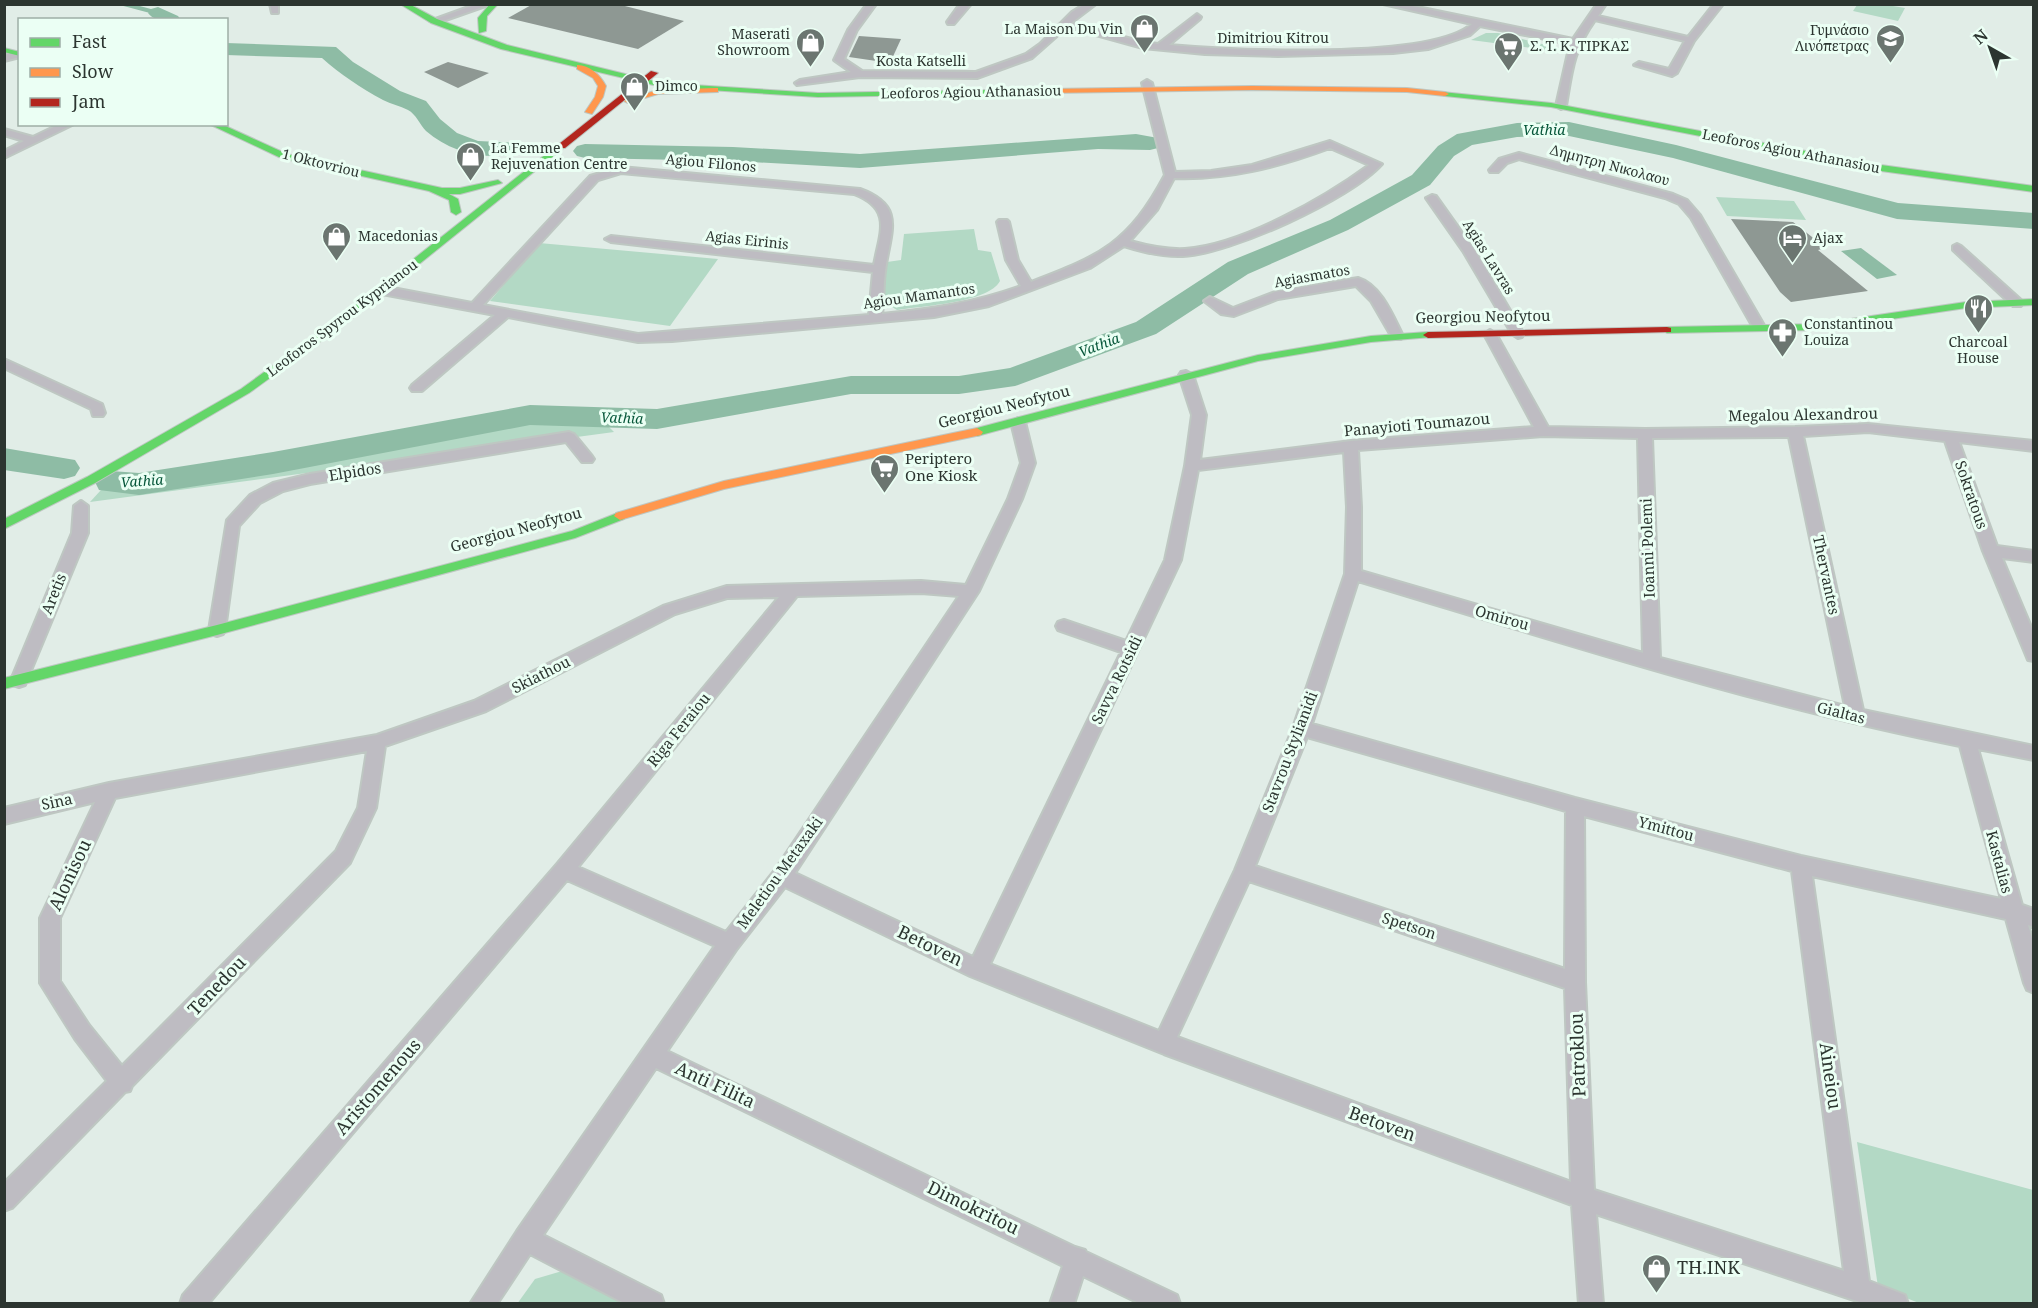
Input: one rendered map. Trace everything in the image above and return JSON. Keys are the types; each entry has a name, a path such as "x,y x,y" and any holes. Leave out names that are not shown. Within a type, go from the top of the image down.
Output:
{"main road":[{"name":"Leoforos Agiou Athanasiou","path":"404,4 521,52 580,67 715,90 824,94 1148,86"},
{"name":"Leoforos Agiou Athanasiou","path":"424,4 440,19 552,55 643,77 800,83 1382,89 1556,105 1881,168 2034,189"},
{"path":"482,31 480,22 482,14 495,4"},
{"path":"580,67 598,77 602,87 603,93 589,112"},
{"name":"Leoforos Spyrou Kyprianou","path":"4,525 91,480 245,391 382,290 555,148 613,106 643,77"},
{"name":"Leoforos Spyrou Kyprianou","path":"451,216 534,157 555,148 589,112 643,77"},
{"path":"613,106 657,92 715,90"},
{"name":"1 Oktovriou","path":"217,126 284,156 432,189 460,191 498,183"},
{"name":"1 Oktovriou","path":"432,189 453,199 451,216"},
{"name":"Georgiou Neofytou","path":"12,682 217,630 575,534 641,508 724,485 911,447 1018,422 1258,357 1397,336 1817,327 1966,305 2034,302"},
{"name":"Leoforos Spyrou Kyprianou","path":"4,512 115,455 200,404 273,356 309,327"}],"street":[{"path":"440,19 487,4"},
{"path":"860,74 839,60 861,15 872,4"},
{"path":"951,22 961,8 967,4"},
{"name":"Kosta Katselli","path":"800,83 860,74 977,75 1029,56 1043,46 1075,14 1092,4"},
{"path":"1387,4 1575,42"},
{"path":"1432,14 1442,4"},
{"path":"1556,105 1575,42 1602,4"},
{"path":"1639,65 1672,72 1690,40 1719,4"},
{"path":"1160,47 1197,17"},
{"path":"1592,17 1690,40"},
{"name":"Dimitriou Kitrou","path":"1066,24 1143,45 1205,51 1269,53 1393,50 1428,46 1467,33 1478,23"},
{"path":"1123,242 1168,252 1189,253 1213,248 1295,214 1357,181 1377,164 1330,144 1301,156 1242,171 1197,177 1170,175 1148,86"},
{"path":"4,155 65,126"},
{"path":"4,132 34,141"},
{"name":"Δημητρη Νικολαου","path":"1494,170 1503,161 1519,156 1669,196 1683,202 1696,217 1760,327"},
{"name":"Agiou Filonos","path":"475,307 594,178 621,170 856,191 873,196 884,208 887,226 879,270 875,318"},
{"name":"Agiou Mamantos","path":"382,290 638,338 672,337 934,313 989,302 1086,265 1123,242 1153,208 1170,175"},
{"name":"Agias Lavras","path":"1432,198 1469,251 1518,334"},
{"path":"1003,222 1012,260 1028,288"},
{"name":"Agias Eirinis","path":"611,239 879,270"},
{"path":"1957,248 2017,303"},
{"name":"Agiasmatos","path":"1210,301 1225,311 1234,312 1275,296 1358,282 1374,295 1397,336"},
{"path":"417,388 504,314"},
{"path":"1490,334 1543,431"},
{"path":"4,363 97,407 98,413"},
{"name":"Savva Rotsidi","path":"977,969 1173,560 1192,465 1199,415 1186,375"},
{"name":"Meletiou Metaxaki","path":"482,1304 729,943 782,876 971,591 1015,499 1028,463 1018,422"},
{"name":"Megalou Alexandrou","path":"1645,434 1796,432 1868,428 2034,446"},
{"name":"Panayioti Toumazou","path":"1192,465 1350,446 1543,431 1645,434"},
{"name":"Thervantes","path":"1796,432 1856,717"},
{"name":"Ioanni Polemi","path":"1645,434 1652,662"},
{"name":"Elpidos","path":"217,630 232,524 255,499 278,487 310,479 569,437 587,459"},
{"name":"Sokratous","path":"1951,438 1991,551 2034,655"},
{"name":"Stavrou Stylianidi","path":"1164,1043 1244,871 1302,728 1353,574 1354,507 1350,446"},
{"name":"Aretis","path":"12,682 80,532 81,506"},
{"path":"1991,551 2034,557"},
{"name":"Omirou","path":"1353,574 1652,662"},
{"name":"Skiathou","path":"109,791 377,742 480,706 669,610 727,592 921,587 971,591"},
{"name":"Riga Feraiou","path":"564,870 794,589"},
{"path":"1064,626 1132,649"},
{"name":"Gialtas","path":"1652,662 1856,717 2034,753"},
{"name":"Ymittou","path":"1302,728 1575,806 1801,865 2013,911 2034,918"},
{"name":"Kastalias","path":"1966,741 2034,982"},
{"name":"Tenedou","path":"4,1200 343,857 367,808 377,742"},
{"name":"Sina","path":"4,816 109,791"},
{"name":"Alonisou","path":"109,791 50,918 50,982 82,1032 122,1083"},
{"name":"Patroklou","path":"1575,806 1575,982 1583,1198 1591,1304"},
{"name":"Aineiou","path":"1801,865 1858,1288"},
{"path":"564,870 729,943"},
{"name":"Aristomenous","path":"192,1304 564,870"},
{"name":"Spetson","path":"1244,871 1575,982"},
{"name":"Betoven","path":"782,876 977,969 1164,1043 1583,1198 1858,1288 1896,1304"},
{"name":"Anti Filita","path":"652,1055 777,1114"},
{"name":"Dimokritou","path":"777,1114 1168,1304"},
{"path":"525,1239 652,1304"},
{"path":"1062,1304 1077,1258"}],"shaded area":[{"path":"1857,5 1887,5 1905,8 1898,21 1853,11"},
{"path":"1486,33 1498,33 1558,48 1555,51 1471,40"},
{"path":"1716,197 1794,201 1806,220 1727,216"},
{"path":"974,229 978,250 991,252 1000,281 993,288 968,299 897,310 879,299 887,262 901,260 904,234"},
{"path":"539,243 718,259 670,326 490,301"},
{"path":"1861,248 1897,275 1877,279 1841,251"},
{"path":"526,420 603,421 614,432 90,502 101,490"},
{"path":"1857,1142 2033,1190 2033,1303 1919,1303 1878,1287"},
{"path":"569,1269 630,1304 517,1304 535,1279"}],"building":[{"path":"533,4 617,4 684,21 638,49 508,18"},
{"path":"859,36 901,39 890,63 849,57"},
{"path":"448,62 489,73 458,88 424,72"},
{"name":"Ajax","path":"1731,219 1793,222 1826,248 1818,250 1868,291 1791,302 1780,292"}],"waterway":[{"path":"124,4 158,13"},
{"path":"158,13 167,18"},
{"path":"228,49 328,52 345,67 392,96 418,106 432,124 449,138 475,148 512,148"},
{"name":"Vathia","path":"111,482 139,484 273,463 530,415 657,419 851,385 959,385 1015,377 1146,328 1238,268 1339,225 1421,180 1446,151 1465,139 1517,130 1569,129 1676,152 1897,211 2034,221"},
{"path":"585,151 733,154 860,161 1098,142 1150,143"},
{"name":"Vathia","path":"4,459 64,468"}],"traffic: fast":[{"path":"403,4 434,21 504,47 662,85 818,95 1048,91"},
{"path":"482,31 483,15 495,4"},
{"path":"4,50 18,54"},
{"path":"1445,94 1551,105 1881,168 2034,189"},
{"path":"217,126 284,156 442,191 460,191 498,183"},
{"path":"4,525 91,480 245,391 343,320 562,146"},
{"path":"432,189 453,199 456,212"},
{"path":"1667,330 1817,327 1966,305 2034,302"},
{"path":"977,432 1258,358 1371,339 1428,335"},
{"path":"4,684 217,630 575,534 620,516"}],"traffic: slow":[{"path":"580,67 596,76 602,86 599,97 589,112"},
{"path":"1048,91 1252,88 1407,90 1445,94"},
{"path":"628,101 657,92 715,90"},
{"path":"620,516 724,485 977,432"}],"traffic: jam":[{"path":"562,146 654,73"},
{"path":"1428,335 1667,330"}],"place":[{"name":"La Maison Du Vin","path":"1144,54"},
{"name":"Γυμνάσιο Λινόπετρας","path":"1890,64"},
{"name":"Maserati Showroom","path":"811,68"},
{"name":"Σ. Τ. Κ. ΤΙΡΚΑΣ","path":"1509,72"},
{"name":"Dimco","path":"634,112"},
{"name":"La Femme Rejuvenation Centre","path":"470,182"},
{"name":"Macedonias","path":"337,262"},
{"name":"Ajax","path":"1792,264"},
{"name":"Charcoal House","path":"1978,334"},
{"name":"Constantinou Louiza","path":"1783,358"},
{"name":"Periptero One Kiosk","path":"884,494"},
{"name":"TH.INK","path":"1656,1294"}]}
